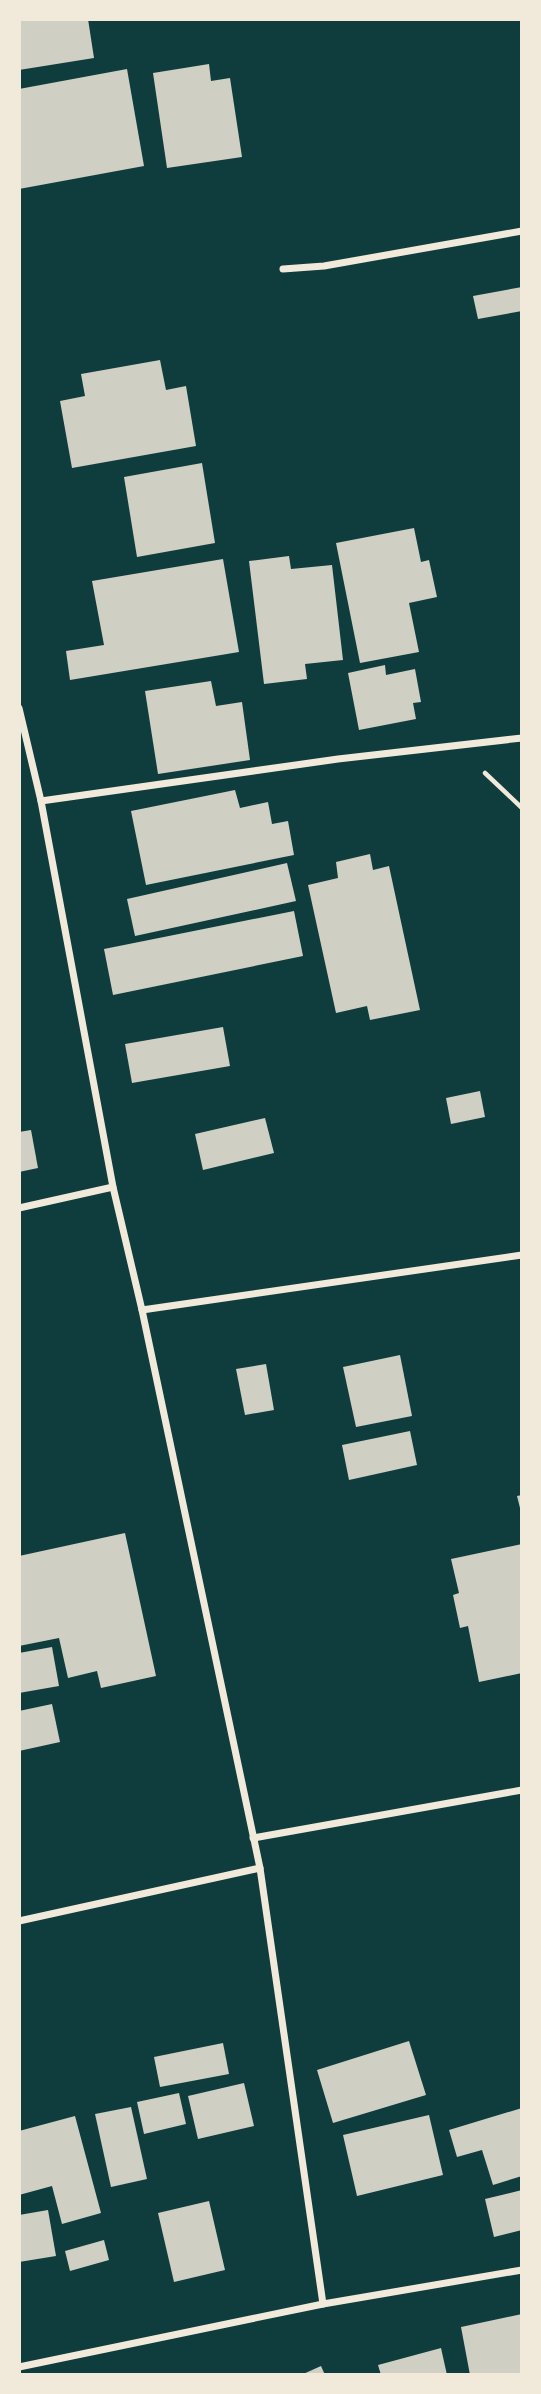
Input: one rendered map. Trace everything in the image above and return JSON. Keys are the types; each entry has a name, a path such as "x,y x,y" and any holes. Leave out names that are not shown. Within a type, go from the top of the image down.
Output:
{"street":[{"path":"283,268 324,266 522,231"},
{"path":"19,708 41,801 113,1188 142,1310 260,1868 323,2304"},
{"path":"41,801 325,761 522,738"},
{"path":"19,1208 113,1188"},
{"path":"142,1310 522,1255"},
{"path":"253,1838 522,1790"},
{"path":"19,1921 260,1868"},
{"path":"19,2367 323,2304 522,2270"}],"path":[{"path":"457,746 522,808"}],"building":[{"path":"19,19 88,19 94,58 19,70"},
{"path":"209,64 211,81 230,78 242,157 167,168 153,73"},
{"path":"127,69 144,166 19,189 19,89"},
{"path":"522,287 522,311 478,319 473,296"},
{"path":"160,360 166,390 186,386 196,446 72,468 60,401 85,396 81,374"},
{"path":"202,463 215,543 137,557 124,477"},
{"path":"414,528 421,562 429,560 437,597 409,603 419,652 360,663 336,543"},
{"path":"289,556 291,569 332,565 343,660 305,664 307,679 264,684 249,561"},
{"path":"223,559 239,652 70,680 66,651 104,645 92,581"},
{"path":"385,665 386,675 415,669 421,702 413,703 416,719 359,730 348,673"},
{"path":"211,681 216,706 242,702 250,760 158,774 145,691"},
{"path":"235,790 240,808 268,802 272,824 288,821 294,855 146,885 131,811"},
{"path":"370,854 373,870 389,866 420,1010 370,1020 367,1006 336,1013 308,885 338,878 336,862"},
{"path":"287,863 296,901 135,936 127,899"},
{"path":"294,911 303,956 113,995 104,949"},
{"path":"223,1027 230,1066 132,1083 125,1044"},
{"path":"480,1091 485,1117 451,1124 446,1098"},
{"path":"265,1118 274,1153 203,1170 195,1134"},
{"path":"31,1130 38,1168 19,1172 19,1132"},
{"path":"400,1355 412,1416 356,1427 343,1367"},
{"path":"266,1364 274,1410 245,1415 236,1369"},
{"path":"410,1431 417,1465 349,1480 342,1445"},
{"path":"522,1495 522,1511 521,1512 517,1496"},
{"path":"125,1533 156,1676 101,1688 97,1671 68,1678 59,1638 19,1646 19,1556"},
{"path":"522,1544 522,1673 479,1682 468,1626 460,1628 453,1595 459,1593 451,1559"},
{"path":"52,1647 59,1686 19,1693 19,1653"},
{"path":"52,1704 60,1742 19,1751 19,1711"},
{"path":"409,2041 426,2095 333,2123 317,2070"},
{"path":"223,2043 229,2074 160,2087 154,2057"},
{"path":"244,2083 254,2126 198,2139 188,2096"},
{"path":"179,2093 186,2124 144,2134 137,2102"},
{"path":"131,2107 147,2179 111,2187 95,2114"},
{"path":"522,2108 522,2176 493,2185 482,2150 457,2157 449,2130"},
{"path":"429,2115 443,2175 357,2196 343,2135"},
{"path":"75,2116 101,2213 62,2224 52,2186 19,2195 19,2131"},
{"path":"522,2190 522,2230 494,2237 485,2199"},
{"path":"209,2201 225,2270 174,2282 158,2213"},
{"path":"48,2210 56,2256 19,2262 19,2215"},
{"path":"104,2240 109,2260 70,2271 65,2251"},
{"path":"522,2314 522,2375 470,2375 461,2327"},
{"path":"441,2348 447,2375 381,2375 378,2365"},
{"path":"321,2366 325,2375 301,2375"}]}
